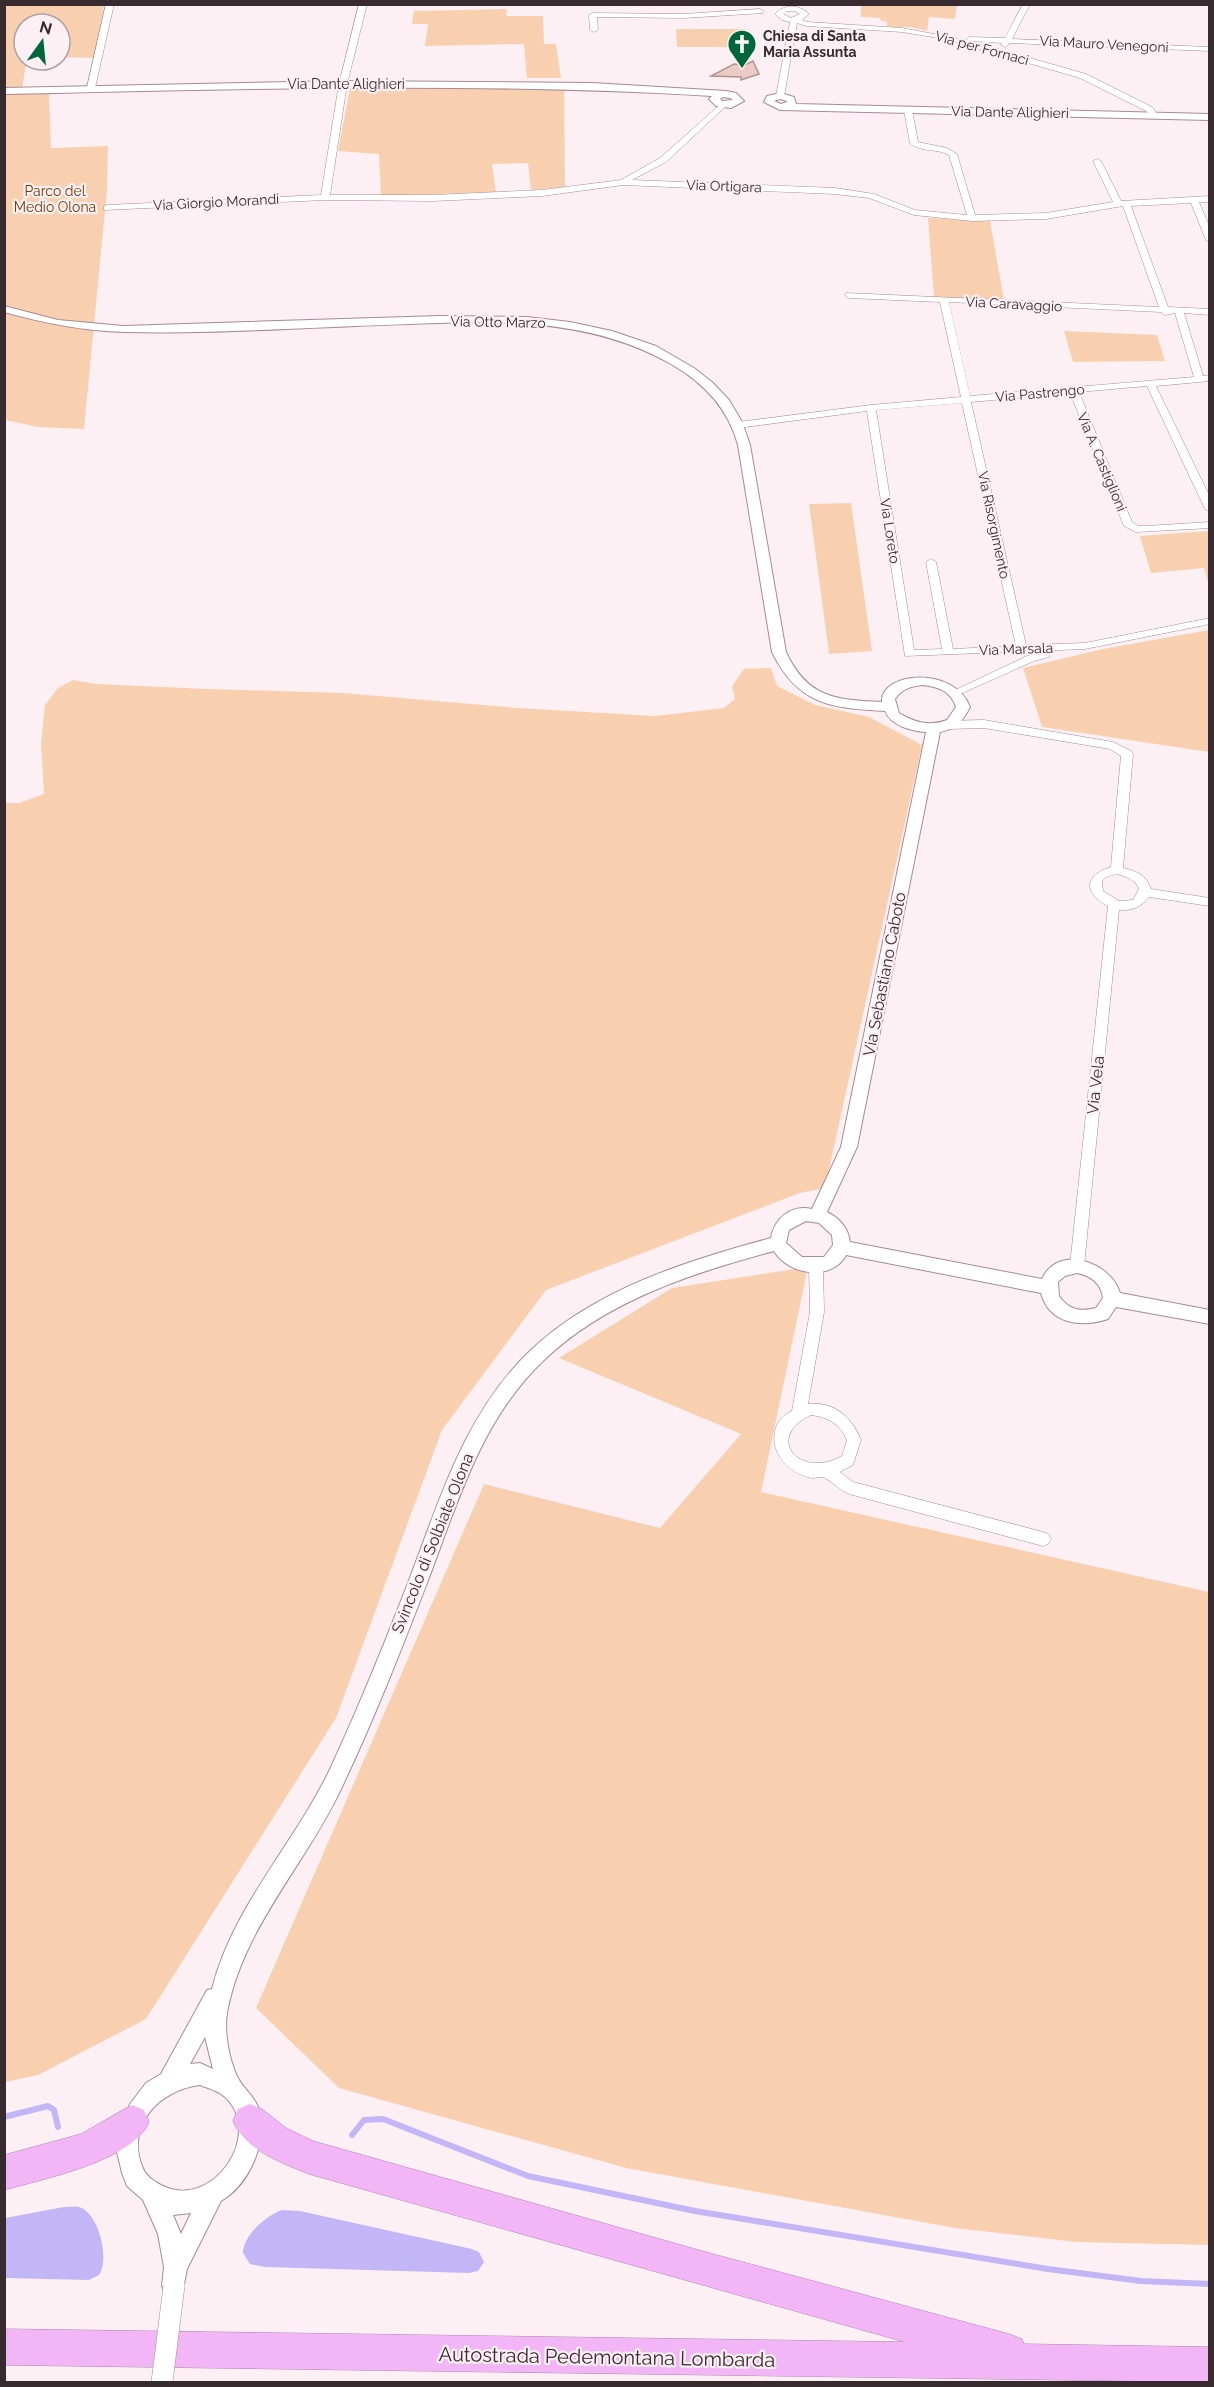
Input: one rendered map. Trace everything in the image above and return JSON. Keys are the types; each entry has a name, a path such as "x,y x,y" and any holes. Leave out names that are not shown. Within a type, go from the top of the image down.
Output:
{"highway":[{"path":"250,2121 274,2140 309,2157 702,2270 1044,2361"},
{"path":"4,2173 88,2149 132,2122"},
{"name":"Autostrada Pedemontana Lombarda","path":"4,2348 1209,2365"}],"street":[{"path":"91,88 110,4"},
{"path":"325,196 344,84 363,4"},
{"name":"Via per Fornaci","path":"745,4 760,11 779,14 782,18 821,26 918,32 963,42 1095,81 1149,109 1154,116"},
{"path":"1000,53 1027,4"},
{"path":"774,100 796,20 804,16 804,13 787,7 779,14"},
{"path":"594,30 593,15 684,16 760,11"},
{"name":"Via Mauro Venegoni","path":"963,42 975,38 1209,49"},
{"name":"Via Dante Alighieri","path":"4,91 344,84 592,86 726,94 747,100"},
{"name":"Via Dante Alighieri","path":"687,93 718,103 774,100 810,107 1209,117"},
{"path":"623,182 663,160 718,103 718,95 726,94"},
{"path":"908,110 914,143 923,148 952,151 972,218"},
{"path":"1097,161 1122,203 1165,312"},
{"name":"Via Ortigara","path":"325,196 433,198 542,193 623,182 835,191 871,196 914,212 972,218 1046,216 1122,203 1209,199"},
{"name":"Via Giorgio Morandi","path":"107,208 325,196"},
{"path":"1194,200 1209,240"},
{"name":"Via Caravaggio","path":"849,295 1165,312 1209,312"},
{"name":"Via Risorgimento","path":"944,300 1022,650"},
{"name":"Via Otto Marzo","path":"4,309 43,320 106,329 488,320 561,324 621,337 672,359 712,388 725,403 738,425 744,445 782,661 792,677 802,687 828,702 889,707"},
{"path":"1179,312 1204,379"},
{"name":"Via Pastrengo","path":"738,425 871,408 1204,379"},
{"path":"1151,384 1209,508"},
{"name":"Via A. Castiglioni","path":"1072,390 1128,524 1136,529 1209,525"},
{"name":"Via Loreto","path":"871,408 909,654"},
{"path":"931,562 948,652"},
{"name":"Via Marsala","path":"956,692 1031,657 1209,621"},
{"name":"Via Marsala","path":"909,654 1084,646"},
{"path":"941,727 961,714 963,707 956,692 935,682 910,682 892,692 888,699 889,707 901,721 922,728 941,727 984,724 1113,746 1127,754 1117,870"},
{"name":"Via Sebastiano Caboto","path":"817,1215 849,1147 941,727"},
{"path":"1117,870 1139,878 1144,882 1147,893 1139,903 1114,904 1100,896 1095,884 1102,874 1117,870"},
{"path":"1147,893 1209,902"},
{"name":"Via Vela","path":"1077,1266 1114,904"},
{"path":"796,1215 817,1215 834,1223 843,1238 842,1246 833,1260 816,1266 796,1263 788,1258 778,1243 781,1227 796,1215"},
{"name":"Svincolo di Solbiate Olona","path":"169,2081 200,2074 216,2077 229,2085 243,2101 250,2121 249,2147 238,2172 227,2186 212,2196 192,2203 171,2203 153,2196 141,2185 133,2172 128,2139 132,2122 147,2098 169,2081 225,1982 244,1938 332,1788 466,1457 491,1411 512,1382 571,1328 609,1305 675,1274 717,1258 778,1243"},
{"path":"842,1246 1047,1287"},
{"path":"799,1412 817,1312 816,1266"},
{"path":"1077,1266 1095,1271 1109,1284 1112,1299 1102,1314 1082,1319 1070,1317 1053,1304 1047,1287 1053,1274 1060,1269 1077,1266"},
{"path":"1112,1299 1209,1317"},
{"path":"828,1472 848,1460 854,1440 850,1430 844,1421 828,1412 810,1409 799,1412 789,1418 780,1436 786,1456 804,1470 828,1472 849,1487 1043,1539"},
{"name":"Svincolo di Solbiate Olona","path":"225,1982 216,2015 217,2045 229,2085"},
{"name":"Svincolo di Solbiate Olona","path":"153,2196 169,2232 175,2276 162,2382"},
{"name":"Svincolo di Solbiate Olona","path":"175,2276 212,2196"}],"green space":[{"path":"861,4 957,5 955,19 929,17 927,31 911,27 887,27 887,22 880,18 861,17"},
{"name":"Parco del Medio Olona","path":"4,5 104,5 94,58 72,57 72,12 12,12 12,72 25,72 21,93 49,93 51,148 108,146 107,190 84,429 38,427 5,420"},
{"path":"507,9 506,16 543,16 544,44 556,44 561,78 527,78 524,44 425,46 428,24 412,24 414,11"},
{"path":"676,29 746,29 748,47 677,47"},
{"path":"350,88 564,88 565,187 531,190 528,163 492,164 496,192 381,196 379,154 338,151"},
{"path":"928,218 990,221 1004,300 934,297"},
{"path":"1064,331 1157,335 1165,361 1073,362"},
{"path":"851,503 872,651 829,654 809,504"},
{"path":"1209,531 1209,585 1204,568 1151,573 1140,536"},
{"path":"1209,630 1209,752 1042,727 1023,668 1103,649"},
{"path":"771,668 777,686 815,705 869,717 922,745 825,1188 800,1193 546,1290 442,1430 336,1718 146,2019 38,2075 5,2082 4,803 19,803 44,794 41,744 45,705 58,688 73,680 96,684 343,693 518,708 655,716 724,708 735,699 732,686 744,669"},
{"path":"808,1267 761,1492 1209,1592 1209,2245 1076,2242 955,2228 626,2168 339,2088 256,2008 484,1484 660,1528 741,1434 559,1358 672,1288"}],"shaded area":[{"path":"64,2207 79,2207 86,2211 97,2227 103,2248 102,2268 99,2275 89,2280 5,2278 5,2218"},
{"path":"282,2210 300,2211 472,2249 479,2252 484,2262 478,2271 469,2273 265,2267 250,2264 243,2253 251,2233 263,2221"}],"building":[{"name":"Chiesa di Santa Maria Assunta","path":"753,61 759,74 741,80 741,77 711,76 734,64 745,65"}],"waterway":[{"path":"4,2117 48,2106 54,2110 58,2127"},
{"path":"352,2135 364,2120 383,2119 528,2176 695,2211 1048,2269 1141,2281 1210,2284"}],"place":[{"name":"Chiesa di Santa Maria Assunta","path":"742,70"}]}
